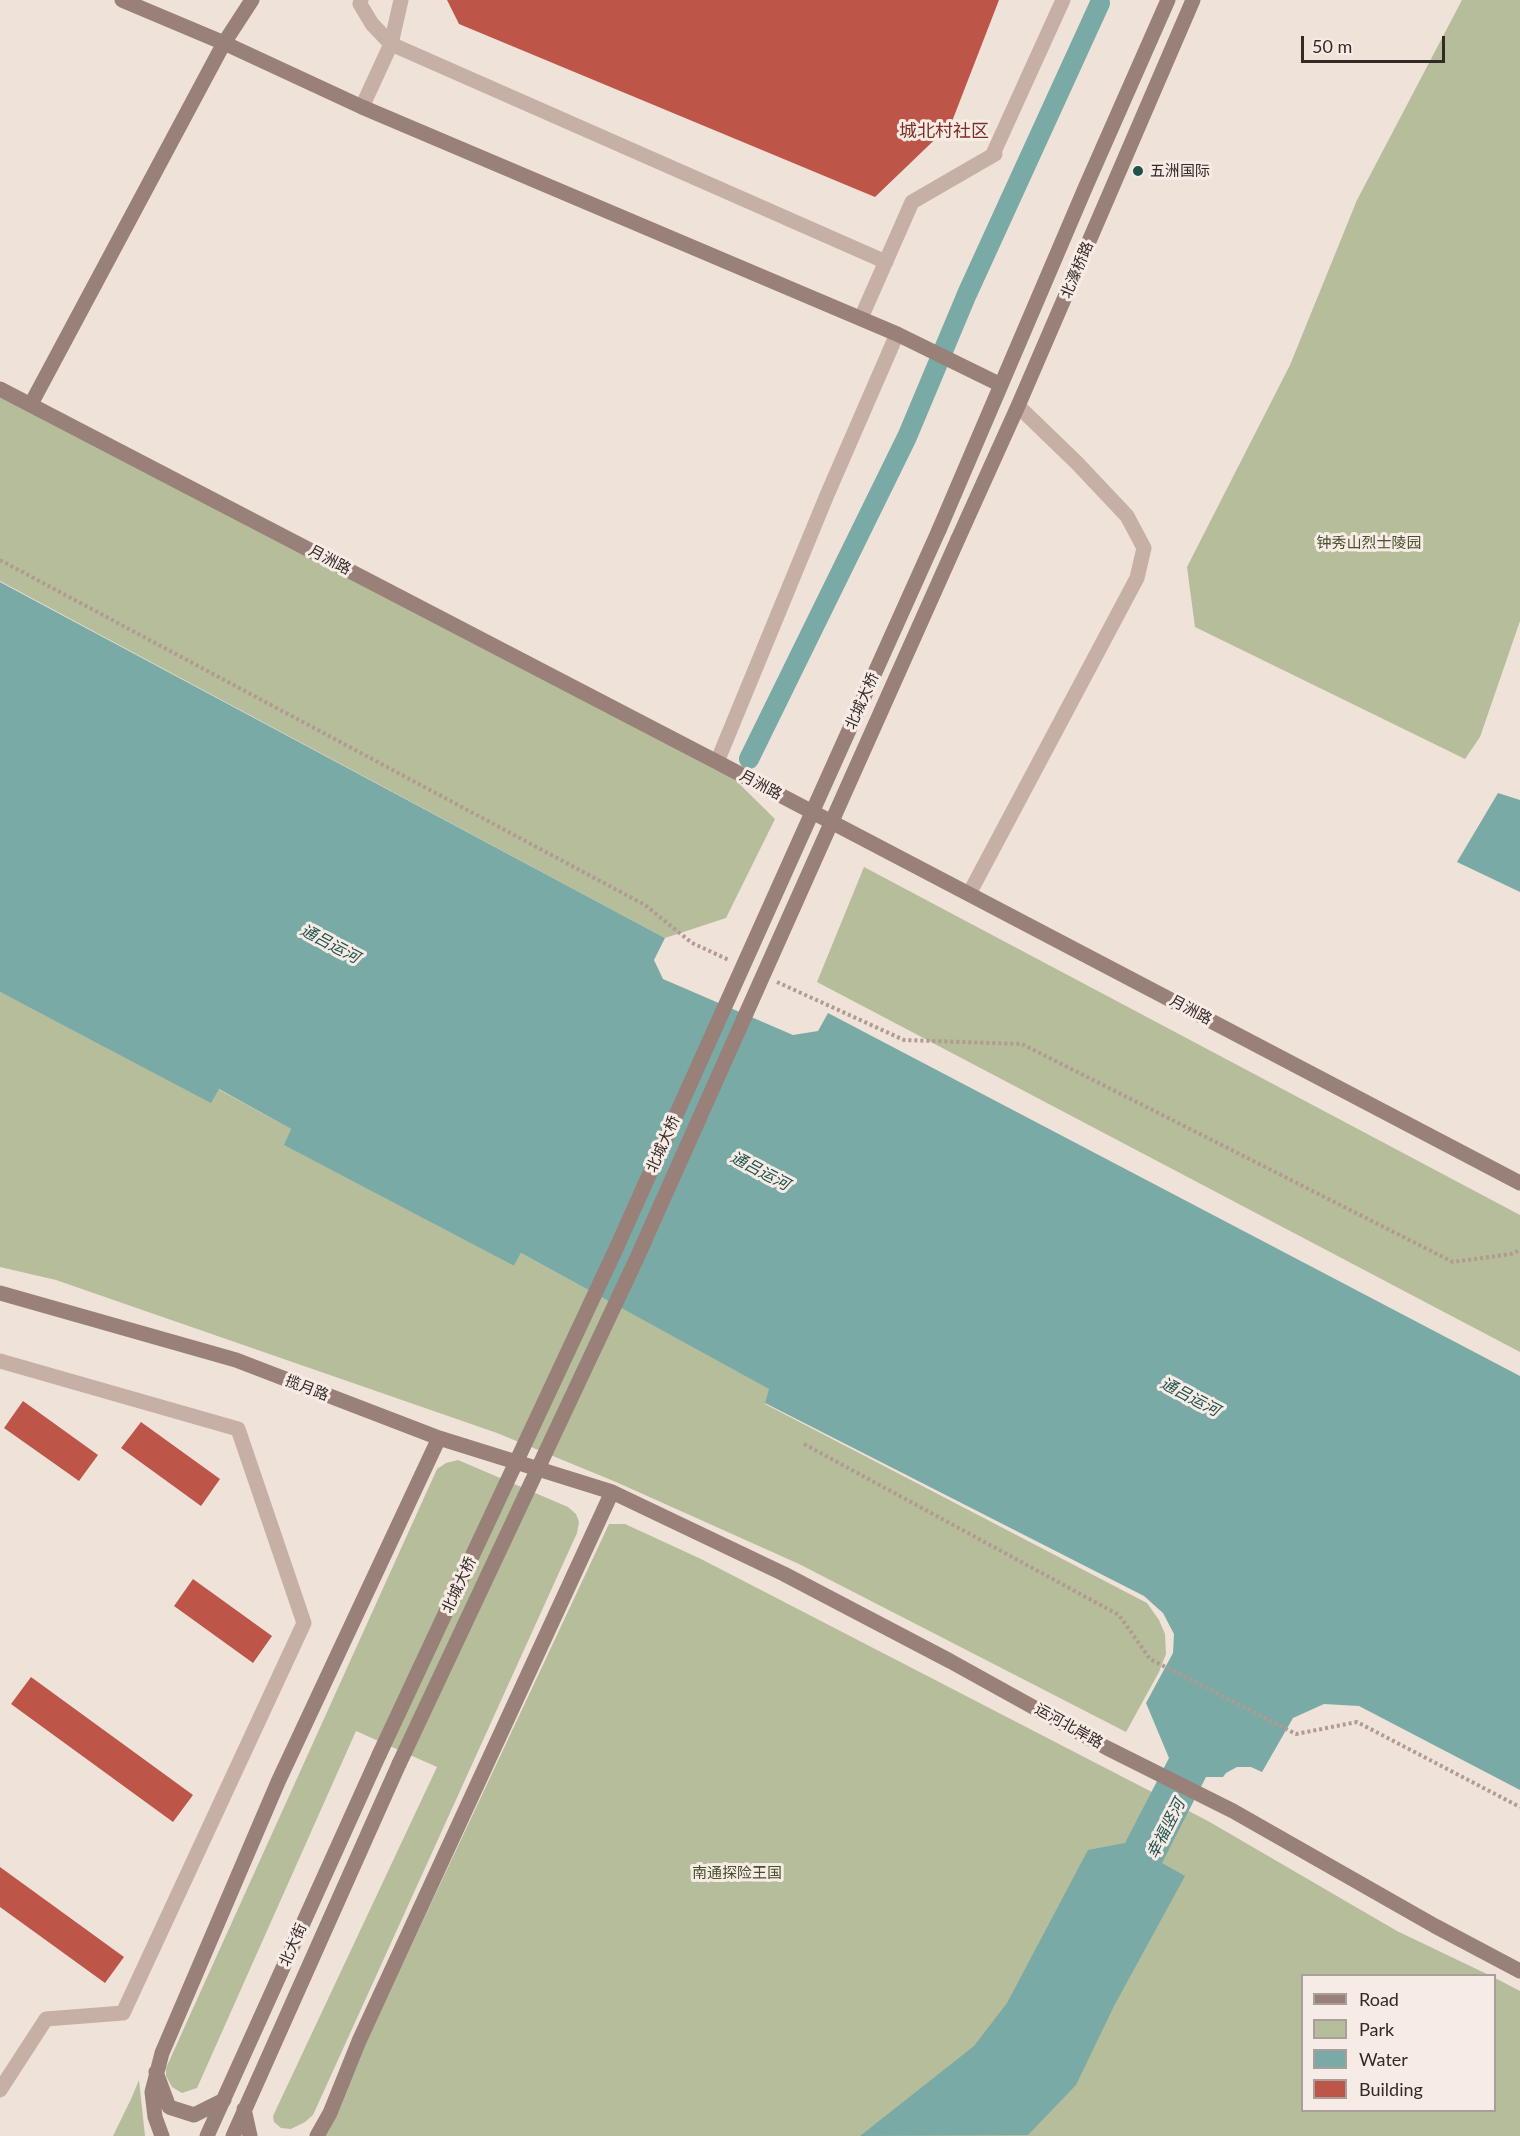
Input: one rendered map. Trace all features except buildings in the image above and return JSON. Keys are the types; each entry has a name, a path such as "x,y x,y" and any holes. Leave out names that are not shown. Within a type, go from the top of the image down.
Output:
{"main road":[{"path":"122,0 224,43 362,107 861,318 1001,385"},
{"path":"31,404 224,43 252,0"},
{"name":"北濠桥路","path":"939,530 1168,0"},
{"name":"北濠桥路","path":"958,539 1018,406 1193,0"},
{"name":"月洲路","path":"0,389 1520,1183"},
{"name":"北城大桥","path":"379,1755 615,1251 939,530"},
{"name":"北城大桥","path":"399,1764 636,1260 958,539"},
{"name":"揽月路","path":"0,1293 236,1360 439,1438 612,1492"},
{"path":"162,2136 155,2117 152,2092 162,2052 278,1782 439,1438"},
{"path":"317,2136 330,2113 359,2041 612,1492"},
{"name":"运河北岸路","path":"612,1492 794,1579 950,1661 1107,1748 1233,1811 1520,1971"},
{"name":"北大街","path":"207,2136 379,1755"},
{"name":"北大街","path":"233,2136 399,1764"},
{"path":"156,2072 169,2107 194,2115 224,2100"},
{"path":"244,2109 250,2136"},
{"path":"305,2136 330,2113"}],"street":[{"path":"361,0 360,4 372,24 391,44 886,262"},
{"path":"362,107 391,44 401,0"},
{"path":"861,318 912,202 995,154 993,154 1063,0"},
{"path":"717,762 826,495 897,334"},
{"path":"969,894 1137,579 1144,548 1127,516 1077,462 1018,406"},
{"path":"0,1361 238,1429 304,1623 123,2013 46,2019 0,2090"}],"path":[{"path":"804,1444 1119,1615 1150,1659 1296,1734 1357,1722 1520,1807"}],"green space":[{"name":"钟秀山烈士陵园","path":"1462,0 1520,0 1520,621 1480,737 1465,759 1195,627 1187,567 1290,365 1357,200"},
{"path":"0,389 717,762 775,819 726,918 665,938 0,581"},
{"path":"864,867 1520,1215 1520,1352 817,982"},
{"path":"0,992 211,1102 218,1089 291,1129 285,1145 514,1266 521,1253 770,1389 765,1404 1147,1603 1159,1620 1165,1634 1166,1654 1159,1672 1126,1732 799,1564 616,1482 497,1433 56,1280 0,1267"},
{"path":"458,1460 568,1507 576,1514 579,1522 577,1533 313,2115 291,2129 281,2128 274,2122 273,2116 437,1767 356,1731 197,2088 182,2093 172,2087 166,2076 166,2068 437,1469 446,1463"},
{"name":"南通探险王国","path":"609,1524 625,1524 701,1559 1208,1821 1397,1931 1487,1974 1301,1974 1301,2112 1496,2112 1496,1979 1520,1991 1520,2136 322,2136"},
{"path":"139,2080 145,2136 113,2136 131,2099"}],"water":[{"path":"0,582 665,938 654,960 663,979 793,1035 818,1031 828,1013 1520,1376 1520,1790 1359,1706 1324,1704 1293,1718 1262,1772 1251,1767 1237,1767 1223,1777 1206,1777 1162,1863 1185,1876 1114,2006 1076,2085 1028,2135 860,2136 974,2046 1007,2003 1088,1850 1125,1843 1169,1758 1146,1703 1173,1653 1174,1634 1163,1613 1144,1596 765,1403 769,1389 521,1253 514,1266 284,1145 291,1129 219,1089 211,1103 0,992"},
{"path":"1498,793 1520,800 1520,892 1457,862"}],"waterway":[{"path":"749,759 907,437 967,294 1100,3"}],"place":[{"name":"五洲国际","path":"1138,171"}],"district":[{"name":"城北村社区","path":"944,131"}],"water label":[{"name":"通吕运河","path":"330,944"},
{"name":"通吕运河","path":"760,1171"},
{"name":"通吕运河","path":"1190,1397"},
{"name":"幸福竖河","path":"1166,1829"}]}
